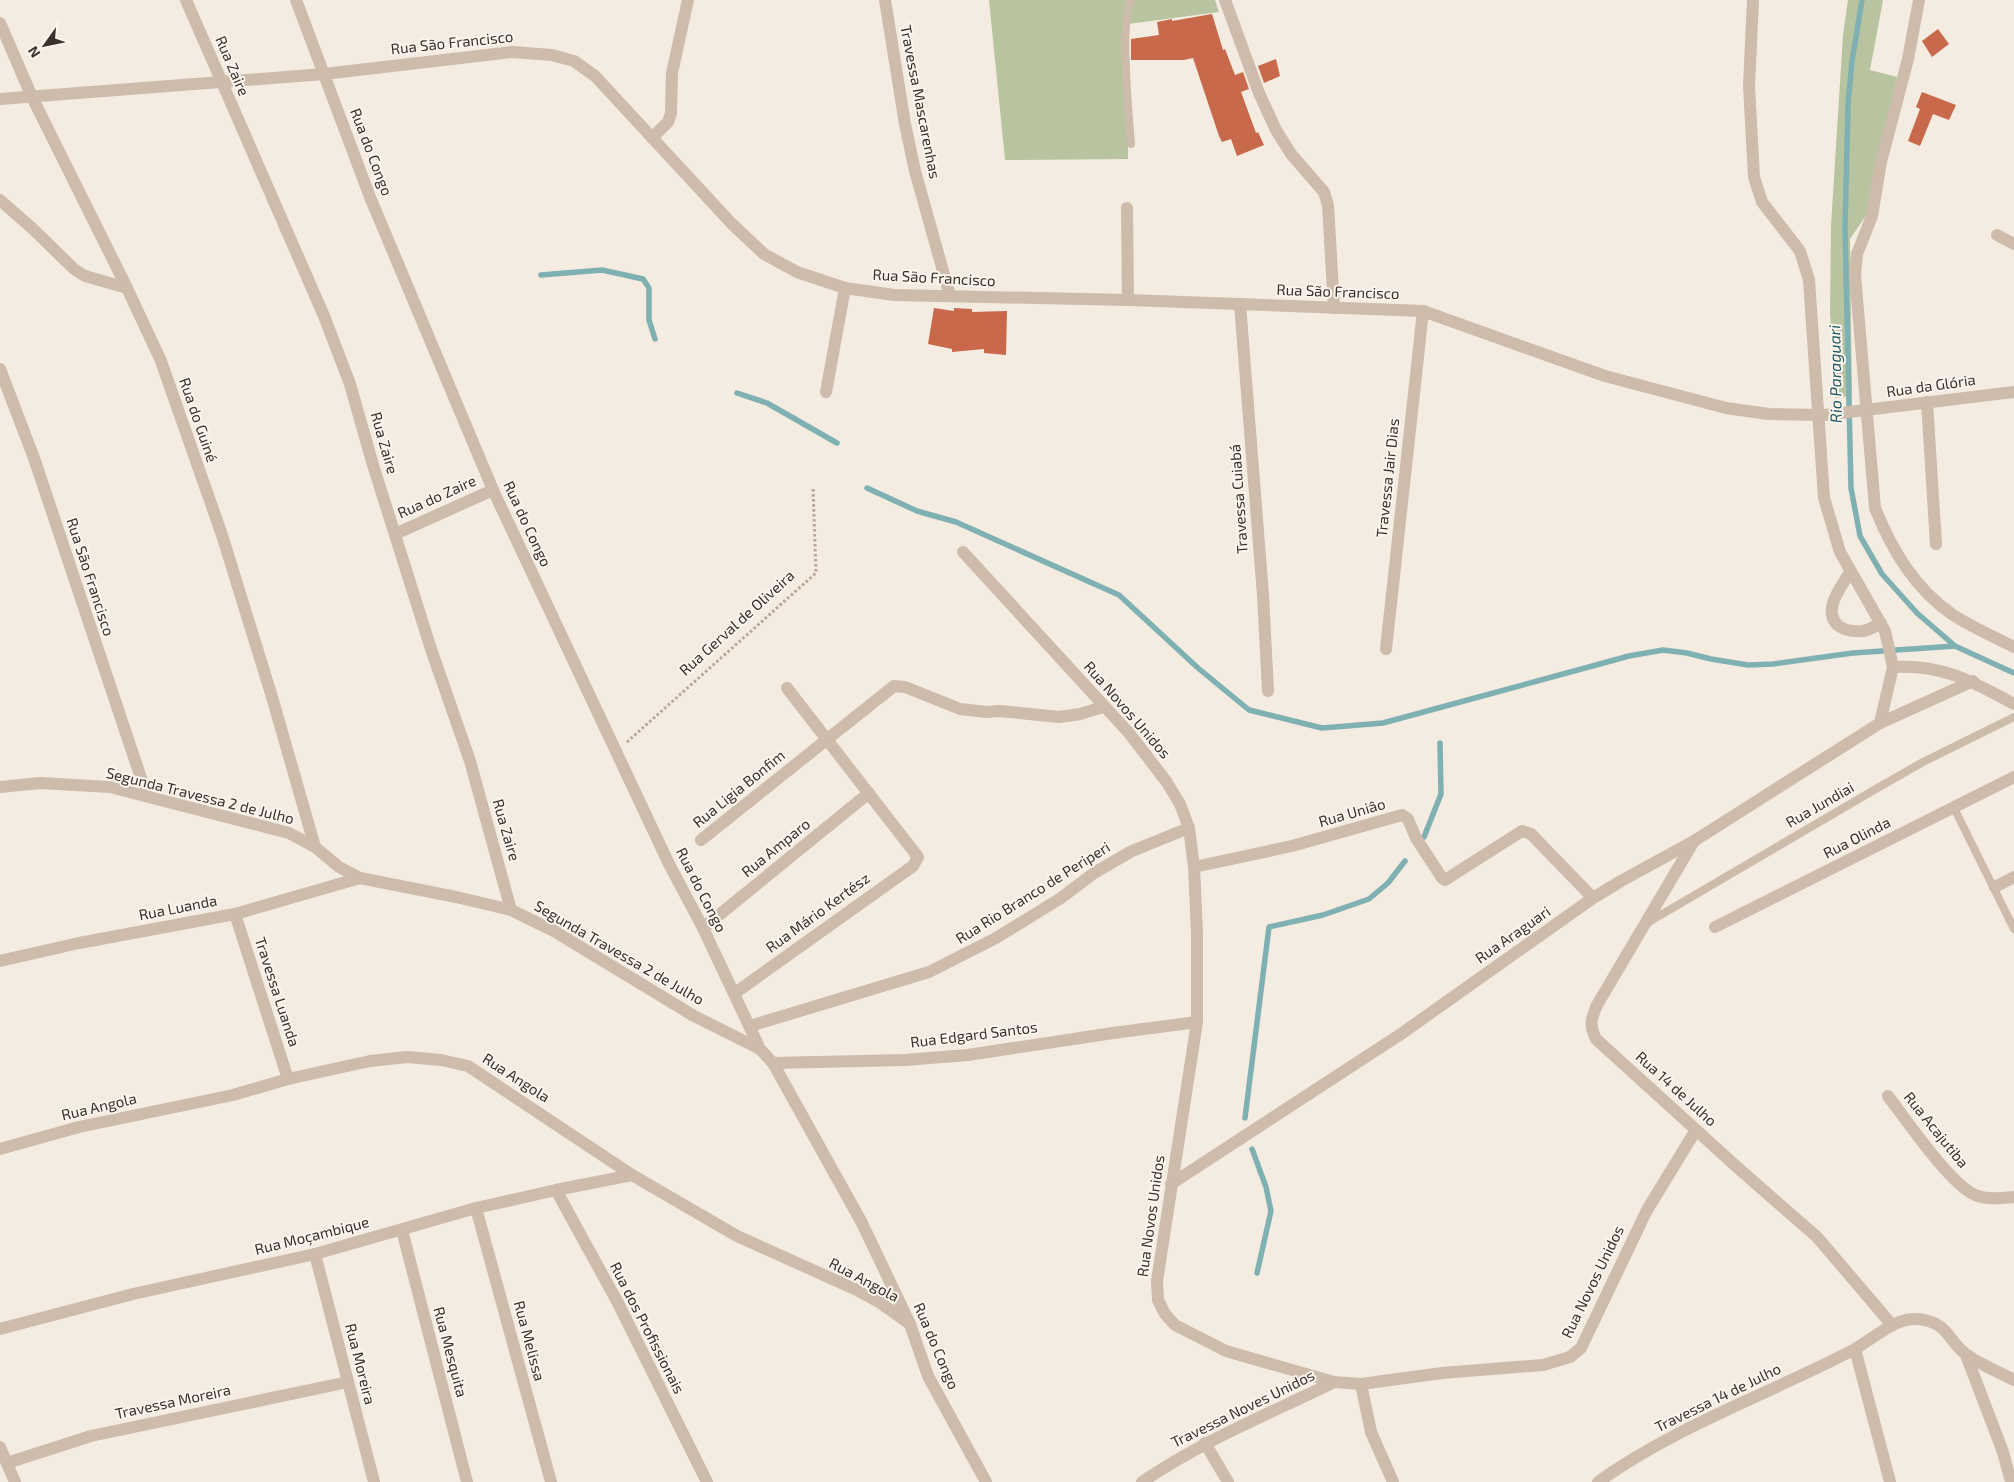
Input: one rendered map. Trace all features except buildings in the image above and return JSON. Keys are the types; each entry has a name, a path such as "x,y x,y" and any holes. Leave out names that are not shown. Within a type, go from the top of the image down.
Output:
{"street":[{"name":"Rua Zaire","path":"186,0 324,316 347,376 431,649 470,761 511,910"},
{"name":"Rua do Congo","path":"296,0 370,197 493,490 615,752 669,864 735,993 760,1049"},
{"path":"652,138 668,122 671,113 672,72 688,0"},
{"name":"Travessa Mascarenhas","path":"885,0 905,124 915,171 950,296"},
{"path":"1226,0 1259,94 1276,130 1291,154 1324,192 1328,205 1334,308"},
{"path":"1753,0 1749,86 1754,177 1762,202 1794,241 1806,267 1809,280 1821,416 1824,498 1840,552 1883,627 1892,663 1880,723"},
{"path":"1919,0 1908,59 1881,162 1872,216 1857,254 1855,275 1875,508 1888,539 1901,562 1925,590 1952,614 2014,647"},
{"name":"Rua do Guiné","path":"0,23 32,98 127,288 161,362 222,535 272,697 315,847"},
{"name":"Rua São Francisco","path":"0,99 324,74 512,52 552,55 574,61 595,76 732,224 764,254 797,272 845,288 894,295 1128,300 1423,311 1605,376 1662,393 1726,408 1768,414 1821,416 1852,413"},
{"path":"0,200 74,269 85,276 127,288"},
{"path":"1127,208 1128,300"},
{"path":"1997,234 2014,244"},
{"path":"826,392 845,288"},
{"name":"Travessa Cuiabá","path":"1240,304 1268,691"},
{"name":"Travessa Jair Dias","path":"1386,648 1423,311"},
{"name":"Rua São Francisco","path":"0,369 34,458 147,796"},
{"name":"Rua da Glória","path":"1852,413 2014,392"},
{"path":"1927,402 1936,544"},
{"name":"Rua do Zaire","path":"395,534 493,490"},
{"name":"Rua Novos Unidos","path":"963,552 1129,733 1166,781 1180,804 1189,828 1194,867 1197,933 1197,1022 1157,1281 1158,1300 1165,1314 1174,1325 1226,1351 1334,1382 1361,1384 1442,1373 1543,1365 1570,1357 1580,1348 1647,1210 1696,1130"},
{"path":"1850,572 1833,602 1832,614 1835,624 1846,631 1864,631 1883,627"},
{"path":"1892,663 1943,671 1973,681 2014,704"},
{"name":"Rua Araguari","path":"1171,1184 1402,1034 1593,898 1694,841 1880,723 1973,681"},
{"name":"Rua Ligia Bonfim","path":"701,840 887,690 898,685 960,709 986,712 1000,711 1059,717 1080,714 1103,706"},
{"path":"787,688 869,793"},
{"name":"Rua Olinda","path":"1715,928 2014,776"},
{"name":"Segunda Travessa 2 de Julho","path":"0,787 40,783 110,787 289,833 315,847 340,867 360,878 511,910 554,932 694,1016 760,1049"},
{"name":"Rua Mário Kertész","path":"735,993 913,866 918,857 869,793"},
{"name":"Rua Amparo","path":"703,928 869,793"},
{"name":"Rua Uniâo","path":"1194,867 1292,846 1402,815 1408,818 1416,838 1445,880 1526,831 1593,898"},
{"name":"Rua Rio Branco de Periperi","path":"750,1026 929,972 996,938 1060,898 1094,873 1132,851 1189,828"},
{"name":"Rua 14 de Julho","path":"1694,841 1597,1005 1590,1019 1591,1030 1596,1039 1817,1237 1892,1325"},
{"path":"1995,887 2014,877"},
{"name":"Rua Luanda","path":"0,962 78,943 235,914 360,878"},
{"name":"Travessa Luanda","path":"235,914 288,1079"},
{"name":"Rua Edgard Santos","path":"773,1062 905,1060 968,1055 1103,1034 1197,1022"},
{"path":"760,1049 773,1062"},
{"name":"Rua Angola","path":"0,1149 79,1127 233,1095 288,1079 370,1061 408,1057 441,1060 468,1066 632,1175 736,1236 857,1290 879,1302 910,1324"},
{"name":"Rua do Congo","path":"773,1062 862,1223 910,1324 928,1376 986,1482"},
{"name":"Rua Acajutiba","path":"1888,1096 1956,1182 1974,1195 1982,1198 2014,1197"},
{"name":"Rua Moçambique","path":"0,1329 133,1294 315,1254 476,1208 632,1175"},
{"name":"Rua dos Profissionais","path":"556,1190 618,1303 707,1482"},
{"name":"Rua Melissa","path":"476,1208 551,1482"},
{"name":"Rua Mesquita","path":"402,1230 467,1482"},
{"name":"Rua Moreira","path":"315,1254 374,1482"},
{"path":"1892,1325 1915,1319 1931,1322 1944,1328 1966,1355 2003,1452 2011,1482"},
{"name":"Travessa 14 de Julho","path":"1598,1482 1657,1444 1856,1349 1892,1325"},
{"path":"1856,1349 1890,1482"},
{"path":"1966,1355 2014,1380"},
{"name":"Travessa Moreira","path":"7,1463 91,1436 348,1382"},
{"name":"Travessa Noves Unidos","path":"1142,1482 1171,1462 1205,1443 1334,1382"},
{"path":"1361,1384 1372,1432 1393,1482"},
{"path":"1205,1443 1228,1482"},
{"path":"0,1447 15,1482"}],"lane":[{"path":"1131,0 1127,11 1125,66 1131,144"},
{"name":"Rua Jundiai","path":"1645,924 1923,762 2014,717"},
{"path":"1954,808 1995,887 2014,929"}],"path":[{"name":"Rua Gerval de Oliveira","path":"615,752 816,573 812,488"}],"green space":[{"path":"989,0 1215,0 1219,12 1128,24 1128,159 1005,160"},
{"path":"1848,0 1883,0 1870,70 1897,77 1867,214 1850,239 1852,396 1835,398 1830,313 1831,225 1843,35"}],"waterway":[{"name":"Rio Paraguari","path":"1862,0 1852,61 1848,104 1845,228 1851,488 1860,536 1882,574 1917,613 1955,646 2014,673"},
{"path":"541,275 602,270 643,279 649,288 649,320 655,339"},
{"path":"737,393 767,403 837,443"},
{"path":"867,488 917,511 956,522 1119,595 1198,668 1249,710 1322,728 1383,723 1629,656 1663,650 1748,665 1773,664 1853,653 1955,646"},
{"path":"1424,837 1441,794 1440,743"},
{"path":"1245,1118 1269,927 1323,915 1369,899 1388,883 1405,861"},
{"path":"1252,1149 1266,1187 1271,1211 1257,1273"}]}
